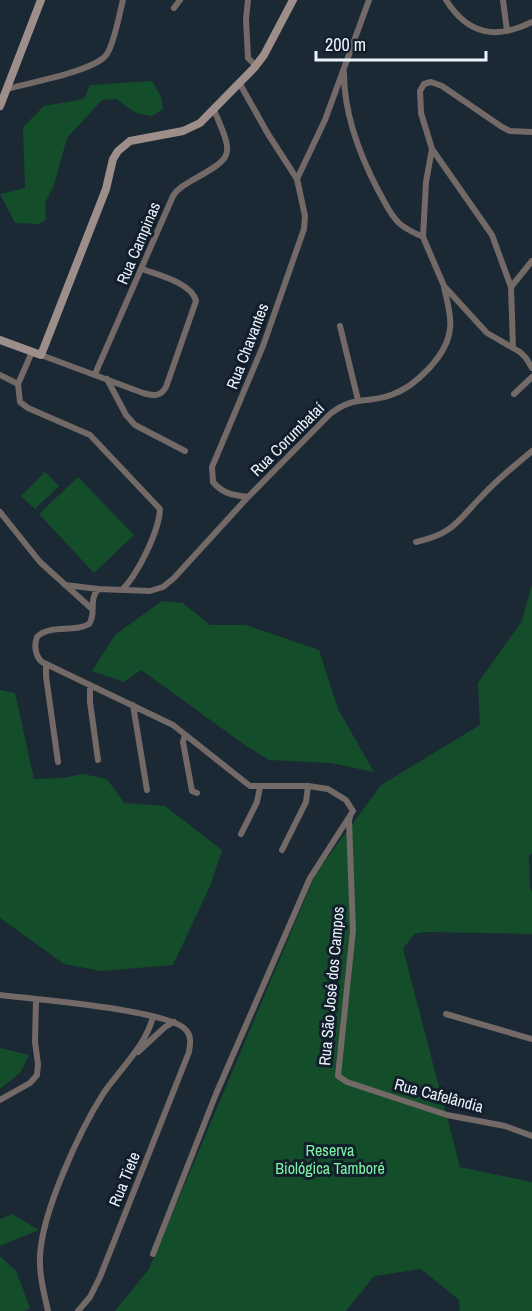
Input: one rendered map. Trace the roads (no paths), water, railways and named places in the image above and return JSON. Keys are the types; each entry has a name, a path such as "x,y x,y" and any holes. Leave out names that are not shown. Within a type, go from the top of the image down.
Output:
{"street":[{"path":"0,106 41,0"},
{"path":"7,89 86,68 99,62 108,52 123,0"},
{"path":"174,8 180,0"},
{"path":"248,0 246,19 248,58 256,66"},
{"path":"123,590 141,563 158,521 160,509 90,435 24,406 20,402 18,384 36,353 106,189 113,159 122,146 144,137 191,128 214,110 256,66 292,0"},
{"path":"297,179 325,120 369,0"},
{"path":"446,0 466,25 491,32 507,31 532,22"},
{"path":"503,0 507,31"},
{"path":"344,66 344,88 357,142 367,169 397,222 423,237"},
{"path":"513,348 511,287 492,235 432,149 421,113 420,91 427,82 442,86 502,127 510,131 532,132"},
{"name":"Rua Chavantes","path":"240,84 268,135 297,179 304,206 304,229 263,346 212,467 213,482 222,491 248,497"},
{"name":"Rua Campinas","path":"95,374 176,192 218,166 225,159 227,144 214,110"},
{"path":"432,149 426,182 423,237 444,286 487,333 526,358 532,368"},
{"path":"511,287 532,261"},
{"path":"0,339 149,394 160,394 166,387 195,306 195,296 189,288 142,269"},
{"name":"Rua Corumbataí","path":"65,585 150,591 163,587 330,414 358,400 378,399 399,391 435,363 447,342 451,328 444,286"},
{"path":"340,326 358,400"},
{"path":"0,375 18,384"},
{"path":"514,394 532,377"},
{"path":"106,378 129,420 143,430 185,451"},
{"path":"416,542 432,538 454,526 482,495 532,451"},
{"path":"0,512 40,562 92,610"},
{"path":"98,589 92,598 92,620 86,626 46,631 38,637 35,644 38,658 46,665 173,725 250,786 308,786 335,792 346,800 353,811 310,878 216,1094 153,1254"},
{"path":"46,665 46,680 58,762"},
{"path":"90,685 90,702 98,760"},
{"path":"133,705 147,790"},
{"path":"185,735 183,742 192,790 197,793"},
{"path":"186,756 191,749 199,747"},
{"path":"282,850 306,802 308,786"},
{"path":"241,834 257,802 260,787"},
{"name":"Rua São José dos Campos","path":"339,1078 337,1070 352,930 349,821 353,811"},
{"path":"0,995 87,1004 174,1022"},
{"path":"0,1100 30,1083 37,1075 36,999"},
{"path":"446,1014 532,1039"},
{"path":"48,1311 41,1280 40,1258 46,1226 59,1187 80,1138 104,1094 146,1035 153,1017"},
{"path":"131,1058 160,1031 174,1022"},
{"name":"Rua Tiete","path":"78,1311 90,1297 100,1277 189,1052 187,1030 174,1022"},
{"name":"Rua Cafelândia","path":"339,1078 447,1115 505,1126 532,1136"}],"park label":[{"name":"Reserva Biológica Tamboré","path":"330,1159"}]}
